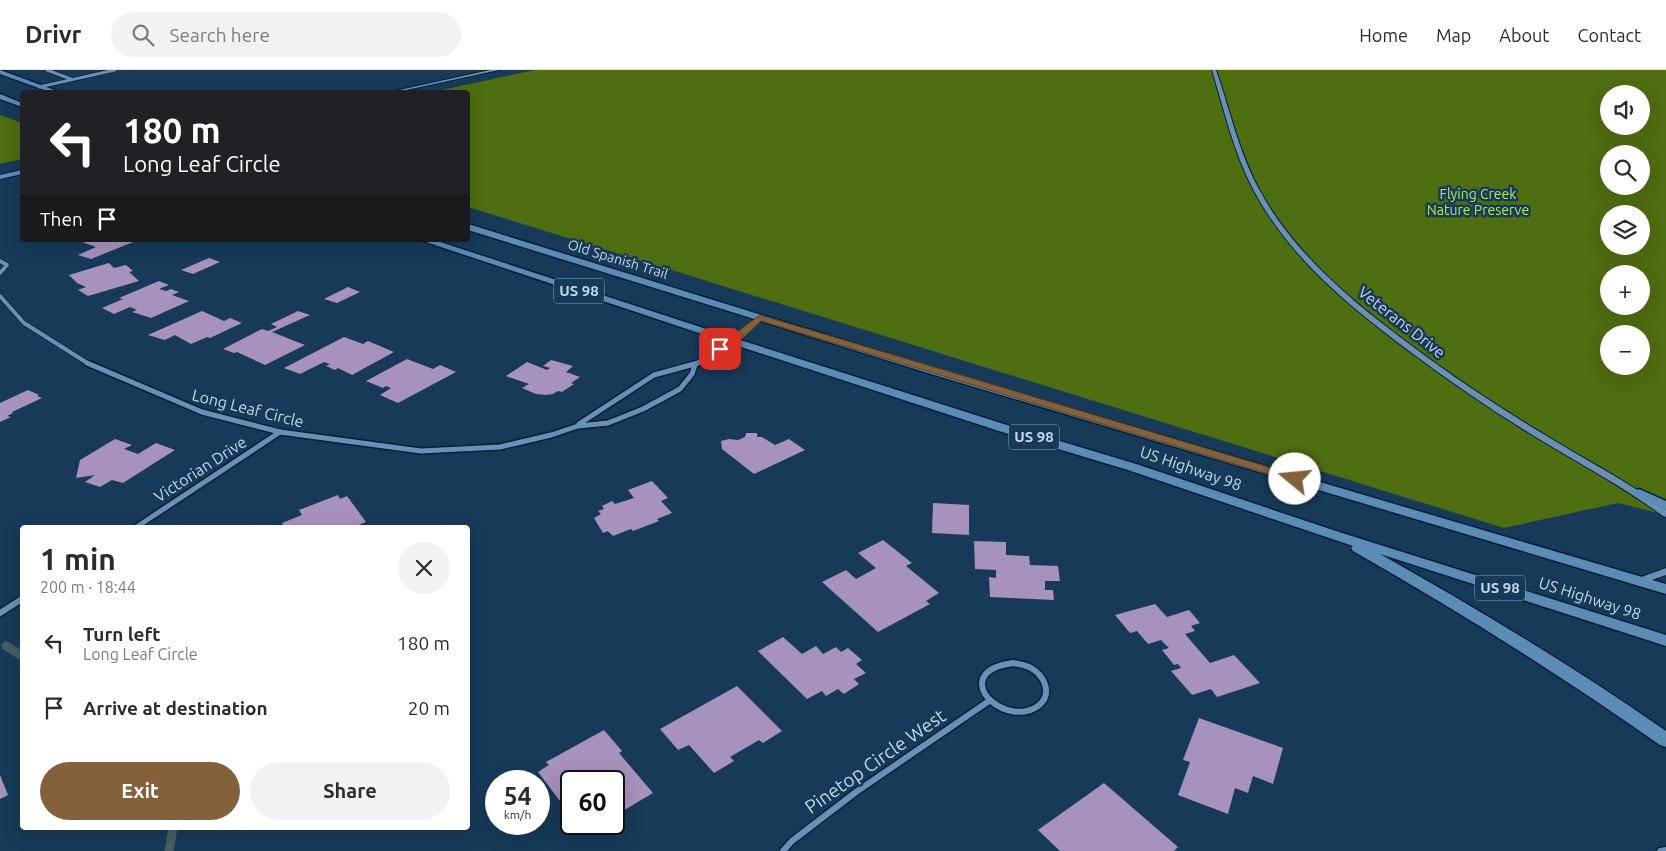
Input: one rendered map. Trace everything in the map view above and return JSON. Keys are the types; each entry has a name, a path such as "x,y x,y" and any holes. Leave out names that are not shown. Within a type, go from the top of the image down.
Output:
{"main road":[{"path":"0,72 48,90"},
{"path":"0,96 20,104"},
{"path":"0,177 20,172"},
{"name":"Old Spanish Trail","path":"470,228 760,318"},
{"name":"US 98","path":"431,242 733,341"},
{"name":"US Highway 98","path":"760,318 1666,589"},
{"name":"US Highway 98","path":"733,341 1006,429 1132,467 1334,535 1666,641"},
{"path":"1639,493 1666,506"},
{"path":"1334,535 1427,587 1605,697 1666,740"}],"street":[{"path":"47,70 71,80"},
{"path":"38,87 115,70"},
{"path":"402,90 497,70"},
{"name":"Veterans Drive","path":"1214,70 1244,160 1257,191 1280,228 1317,271 1370,319 1450,377 1546,440 1639,493 1666,514"},
{"path":"0,261 7,265 0,272"},
{"name":"Long Leaf Circle","path":"0,296 24,323 92,366 202,412 280,432 422,451 500,447 578,426 608,423 662,400 687,383 695,365"},
{"name":"Long Leaf Circle","path":"578,426 654,375 695,365 733,341 760,318"},
{"name":"Victorian Drive","path":"140,525 280,432"},
{"path":"1640,581 1666,571"},
{"path":"0,613 20,600"},
{"path":"1013,663 1023,665 1040,675 1047,691 1045,699 1039,706 1020,712 1009,711 989,701 981,686 986,672 993,667 1013,663"},
{"name":"Pinetop Circle West","path":"783,851 792,841 856,792 989,701"},
{"path":"1660,851 1666,850"}],"green space":[{"name":"Flying Creek Nature Preserve","path":"534,70 1666,70 1666,515 1618,503 1504,528 470,208 470,90 442,90"},
{"path":"0,115 20,122 20,159 0,164"}],"building":[{"path":"82,242 133,242 91,259 78,255 96,247"},
{"path":"209,258 220,262 193,274 181,270"},
{"path":"109,263 114,268 126,265 133,271 129,272 139,281 88,296 78,290 86,287 77,283 69,275"},
{"path":"159,281 169,285 159,289 166,291 171,289 179,292 172,295 189,301 151,318 132,312 137,310 130,307 114,314 102,308 123,299 119,298"},
{"path":"348,287 360,292 337,303 324,299"},
{"path":"202,311 224,321 230,318 242,323 210,338 207,337 191,344 175,335 165,340 148,335"},
{"path":"298,311 310,315 272,332 305,345 265,365 237,352 234,353 223,349 262,329 268,331 277,327 271,324"},
{"path":"344,337 363,344 368,341 394,352 352,375 338,368 335,370 326,366 330,364 324,362 300,374 284,368"},
{"path":"407,359 433,369 440,365 456,372 398,403 380,395 391,388 386,386 383,388 366,381"},
{"path":"551,360 573,366 566,372 580,377 571,383 574,384 562,392 558,391 546,395 536,394 522,388 529,384 506,376 527,362 547,370 550,368 543,366"},
{"path":"28,390 42,398 12,412 7,416 11,417 0,422 0,403"},
{"path":"746,433 757,433 757,437 762,437 775,445 789,439 805,450 754,474 722,449 721,441 729,439 738,440 745,437"},
{"path":"115,439 132,445 124,449 138,454 156,443 175,450 123,483 112,480 100,487 85,482 95,475 76,478 80,460"},
{"path":"652,481 668,498 661,501 672,513 657,519 659,521 633,531 631,529 613,536 608,531 603,533 594,518 601,514 598,511 604,509 602,506 612,501 615,504 634,498 628,490"},
{"path":"338,495 340,499 347,496 366,522 359,525 283,525 282,523 302,515 299,510"},
{"path":"933,503 969,505 969,535 932,533"},
{"path":"883,540 912,563 906,566 939,593 926,601 930,604 878,632 822,582 846,570 856,579 876,568 858,553"},
{"path":"974,541 1006,542 1006,555 1029,556 1030,565 1058,566 1060,581 1045,581 1045,590 1053,590 1054,600 990,597 989,577 996,578 996,570 975,569"},
{"path":"1155,604 1167,617 1189,610 1200,623 1191,626 1195,631 1185,634 1210,663 1234,655 1260,683 1217,697 1211,689 1192,695 1171,671 1181,668 1178,664 1174,665 1162,650 1169,648 1161,640 1148,644 1137,631 1130,633 1115,615"},
{"path":"783,637 802,654 816,646 823,654 836,647 841,652 848,648 862,660 856,664 866,673 854,679 859,684 844,694 838,689 826,696 822,691 807,699 758,651"},
{"path":"737,686 782,731 763,743 759,740 730,757 734,761 714,773 689,745 678,750 660,729"},
{"path":"1199,718 1283,748 1273,784 1253,776 1248,793 1235,788 1228,814 1178,795 1190,762 1183,760"},
{"path":"604,730 622,751 619,753 653,793 625,810 625,770 560,770 560,801 550,788 550,770 541,770 549,765 546,762"},
{"path":"0,775 8,795 0,799"},
{"path":"1104,783 1178,847 1174,851 1060,851 1038,830"}],"waterway":[{"path":"6,646 20,655"},
{"path":"169,851 173,830"}],"route":[{"path":"720,349 733,341 760,318 1295,479"}]}
